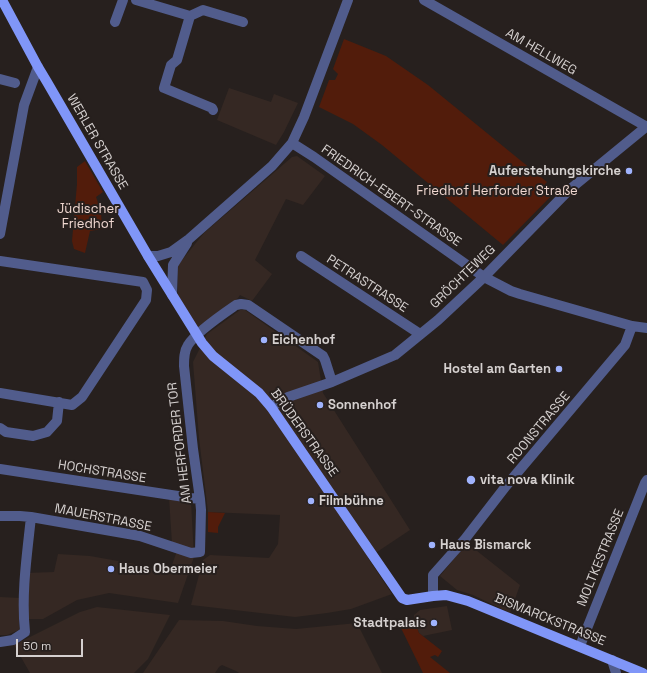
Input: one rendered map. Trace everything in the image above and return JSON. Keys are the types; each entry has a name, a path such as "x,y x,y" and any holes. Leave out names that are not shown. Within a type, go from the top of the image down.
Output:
{"main road":[{"name":"WERLER STRASSE","path":"2,0 38,68 172,295"},
{"name":"BRÜDERSTRASSE","path":"172,295 202,343 213,356 259,393 271,407 402,598"},
{"name":"BISMARCKSTRASSE","path":"402,598 407,600 446,595 459,598 580,646 643,673"}],"street":[{"path":"115,22 123,0"},
{"path":"136,0 190,16 203,10 243,22"},
{"path":"148,256 158,256 171,252 189,239 272,166 292,143 304,117 348,0"},
{"name":"AM HELLWEG","path":"424,0 647,126"},
{"path":"190,16 177,60 171,65 164,88 212,108 213,110"},
{"path":"0,234 24,105 38,68"},
{"path":"0,79 15,83"},
{"name":"GRÖCHTEWEG","path":"271,407 288,397 332,382 395,355 438,320 484,277 569,190 647,126"},
{"name":"FRIEDRICH-EBERT-STRASSE","path":"292,143 484,277 510,291 632,326"},
{"path":"172,295 173,265 189,239"},
{"name":"PETRASTRASSE","path":"301,256 420,334"},
{"path":"0,261 143,282 147,290 146,300 82,397 72,405 0,393"},
{"path":"197,334 236,305 248,305 322,356 325,360 332,382"},
{"path":"632,326 647,328"},
{"name":"ROONSTRASSE","path":"433,596 433,575 465,539 506,486 626,345 632,326"},
{"name":"AM HERFORDER TOR","path":"197,334 188,345 185,354 184,366 201,510 200,552"},
{"path":"0,428 6,432 34,436 47,432 57,421 59,402"},
{"name":"HOCHSTRASSE","path":"0,469 200,499"},
{"name":"MOLTKESTRASSE","path":"580,646 647,480"},
{"name":"MAUERSTRASSE","path":"0,516 31,517 140,536 191,553 200,552"},
{"path":"0,642 13,640 25,632 25,568 31,517"},
{"path":"612,660 616,673"}],"shaded area":[{"path":"229,88 271,102 274,94 298,103 276,145 217,120"},
{"path":"297,156 325,176 303,205 286,199 255,260 272,274 252,301 240,295 199,331 178,296 178,265 204,233 292,157"},
{"path":"240,310 245,310 318,362 323,393 410,530 368,558 392,594 351,609 295,617 191,605 203,560 210,555 269,558 278,544 280,515 208,512 199,438 193,362 207,334"},
{"path":"169,497 191,501 194,557 178,603 109,593 77,600 43,619 27,619 26,573 54,572 58,554 90,556 135,564 169,573 177,551 172,544"},
{"path":"467,543 520,585 510,613 473,595 457,590 440,576"},
{"path":"0,597 20,598 19,630 7,635 0,635"},
{"name":"Stadtpalais","path":"447,606 452,630 423,636 419,633 414,615 420,610"},
{"path":"97,607 170,615 148,659 134,673 30,673 14,645 80,612"},
{"path":"179,620 223,621 257,626 296,629 357,623 382,673 239,673 222,665 215,673 143,673"}],"green space":[{"name":"Friedhof Herforder Straße","path":"344,39 386,56 428,85 547,182 545,184 556,191 503,245 382,145 353,124 319,107 329,80 335,80 338,74 333,69"},
{"name":"Jüdischer Friedhof","path":"85,161 103,192 96,197 101,211 102,229 90,231 85,253 74,249 72,241 77,167"},
{"path":"208,512 225,513 218,527 218,533 208,532"},
{"path":"414,619 419,633 442,651 438,657 435,655 430,657 450,673 423,673 400,626"}],"place":[{"name":"Auferstehungskirche","path":"629,171"},
{"name":"Eichenhof","path":"264,340"},
{"name":"Hostel am Garten","path":"559,369"},
{"name":"Sonnenhof","path":"320,405"},
{"name":"vita nova Klinik","path":"471,480"},
{"name":"Filmbühne","path":"311,501"},
{"name":"Haus Bismarck","path":"432,545"},
{"name":"Haus Obermeier","path":"111,569"},
{"name":"Stadtpalais","path":"434,623"}]}
